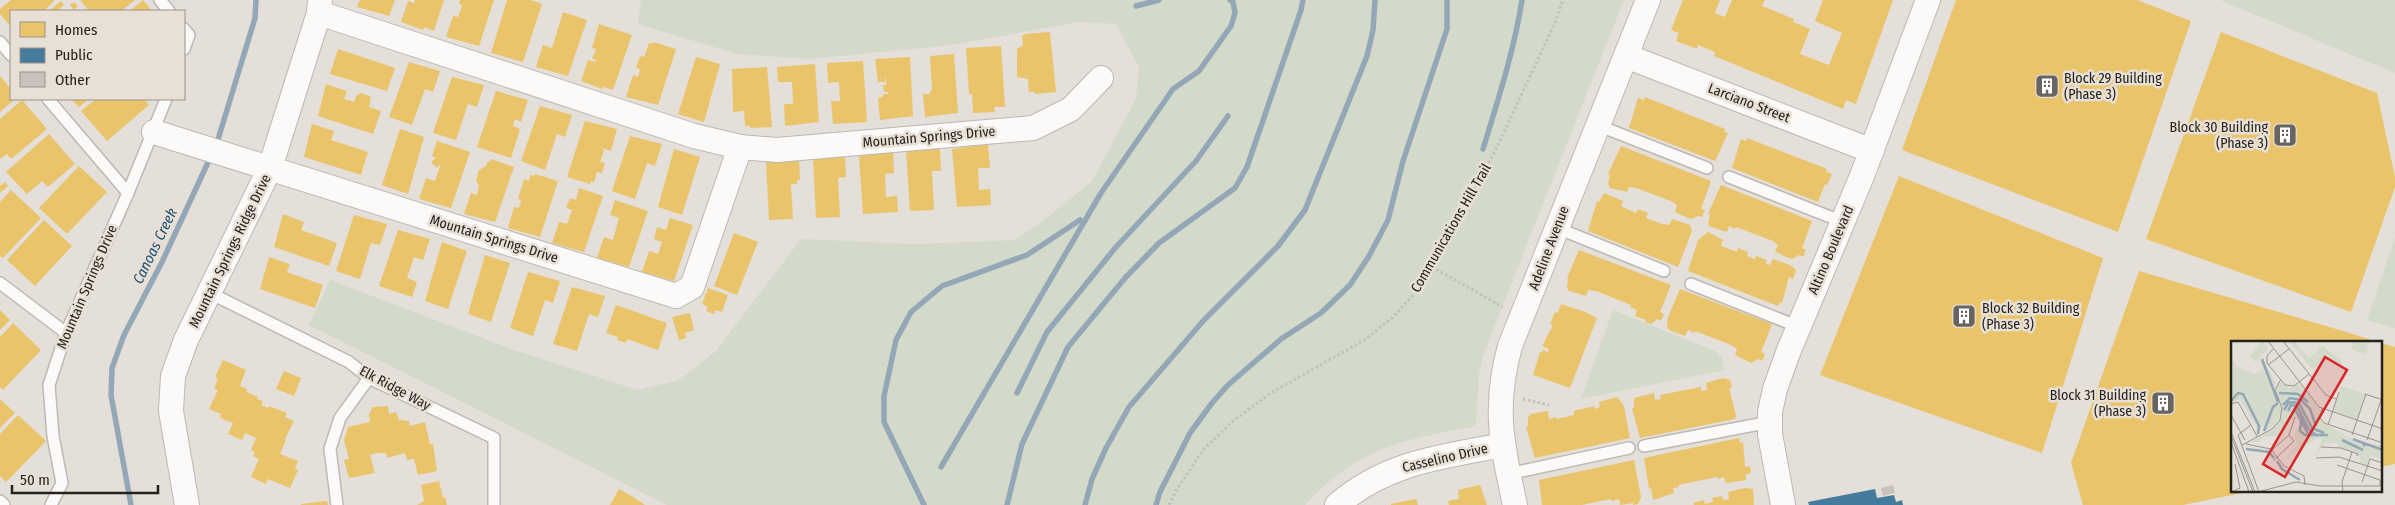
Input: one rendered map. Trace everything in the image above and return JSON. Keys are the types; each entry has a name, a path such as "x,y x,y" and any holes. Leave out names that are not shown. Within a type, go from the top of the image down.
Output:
{"street":[{"name":"Adeline Avenue","path":"1515,505 1503,445 1500,400 1503,372 1510,346 1648,0"},
{"name":"Altino Boulevard","path":"1783,505 1772,451 1770,422 1775,389 1799,326 1872,151 1928,0"},
{"name":"Mountain Springs Drive","path":"320,6 694,136 740,148 777,150 1033,128 1071,109 1101,78"},
{"name":"Mountain Springs Ridge Drive","path":"187,505 173,427 171,394 178,359 270,168 320,6"},
{"name":"Larciano Street","path":"1626,56 1872,151"},
{"name":"Mountain Springs Drive","path":"154,132 676,296 692,287 740,148"},
{"name":"Casselino Drive","path":"1338,505 1377,477 1395,469 1431,459 1503,445"}],"lane":[{"path":"160,0 168,10"},
{"path":"185,30 189,35 185,46"},
{"path":"0,42 10,54"},
{"path":"49,100 128,193"},
{"name":"Mountain Springs Drive","path":"51,505 62,483 53,436 49,385 66,333 128,193 166,100"},
{"path":"1597,125 1707,168"},
{"path":"1729,177 1843,222"},
{"path":"1557,228 1664,271"},
{"path":"0,284 66,333"},
{"path":"1691,284 1799,326"},
{"name":"Elk Ridge Way","path":"210,293 349,362 369,378 494,438 494,505"},
{"path":"337,505 330,449 340,418 369,378"},
{"path":"1644,446 1770,422"},
{"path":"1508,474 1629,448"},
{"path":"0,501 4,505"}],"path":[{"name":"Communications Hill Trail","path":"1169,505 1190,467 1223,430 1271,393 1366,339 1412,297 1432,267 1504,132 1554,25 1563,0"},
{"path":"1432,267 1504,308"},
{"path":"1521,398 1549,405"}],"green space":[{"path":"641,0 1624,0 1485,350 1479,373 1476,424 1471,427 1421,437 1380,450 1343,471 1305,505 667,505 309,325 330,280 511,349 638,390 679,380 716,351 801,239 917,244 1015,240 1044,220 1092,181 1136,99 1139,67 1116,24 1079,22 952,45 810,59 737,54 638,24"},
{"path":"2220,0 2395,0 2395,73"},
{"path":"2395,237 2395,328 2367,320"},
{"path":"1613,310 1715,351 1722,358 1725,370 1581,399"}],"building: Homes":[{"path":"11,0 55,0 45,10 10,10 10,26 0,14 0,9"},
{"path":"80,0 135,0 122,10 88,10"},
{"path":"143,0 151,10 131,10"},
{"path":"360,0 395,0 389,16 357,7"},
{"path":"415,0 444,0 434,31 424,27 423,30 401,22 408,1 414,3"},
{"path":"460,0 494,0 479,46 446,37 453,16 458,17 462,5 459,4"},
{"path":"507,0 531,0 542,4 523,62 491,53"},
{"path":"1683,0 1720,0 1715,13 1725,17 1732,0 1765,0 1762,6 1794,19 1793,22 1810,29 1800,54 1829,65 1842,33 1815,21 1823,0 1893,0 1856,104 1846,100 1843,109 1714,56 1715,52 1698,45 1697,49 1676,41 1679,33 1671,30"},
{"name":"Block 29 Building (Phase 3)","path":"1956,0 2137,0 2191,21 2118,232 1902,150"},
{"path":"61,1 64,5 58,10 50,10"},
{"path":"74,2 78,6 74,10 70,5"},
{"path":"563,12 587,20 568,76 536,67 543,45 552,48"},
{"path":"599,24 632,35 613,90 603,87 602,89 581,81 588,60 595,62 596,60 592,58 596,49 592,48"},
{"path":"1050,32 1056,92 1035,94 1035,92 1029,92 1028,79 1017,77 1017,49 1023,45 1022,36 1025,34"},
{"name":"Block 30 Building (Phase 3)","path":"2221,32 2377,93 2395,177 2395,187 2351,312 2146,239"},
{"path":"653,42 676,49 658,105 626,97 633,75 638,77 640,69 636,68 640,56 644,57 649,43 652,44"},
{"path":"1001,46 1005,107 994,107 995,112 973,113 972,94 969,94 966,48"},
{"path":"338,49 395,68 387,91 330,74"},
{"path":"954,54 958,113 925,117 923,94 930,94 930,91 932,91 930,56"},
{"path":"696,57 720,64 704,122 678,114"},
{"path":"910,57 913,116 880,120 878,98 883,97 883,94 888,94 888,92 884,92 883,85 886,85 886,75 885,82 878,82 875,59"},
{"path":"863,61 867,122 833,124 831,101 840,101 839,82 828,83 827,63"},
{"path":"409,62 440,71 433,92 425,89 412,125 389,117"},
{"path":"815,64 819,122 785,126 784,104 793,104 792,82 778,82 777,67"},
{"path":"767,67 772,127 750,128 750,126 745,126 744,111 733,112 732,69"},
{"path":"0,76 10,88 10,100 14,100 0,112"},
{"path":"452,77 484,85 477,107 468,104 456,140 433,133"},
{"path":"326,84 347,91 344,99 354,102 356,96 361,93 371,97 369,107 381,111 373,134 318,116"},
{"path":"496,91 528,100 521,122 515,119 513,126 520,129 511,158 477,147"},
{"path":"1645,97 1725,129 1724,132 1728,133 1715,161 1629,128 1638,98 1644,100"},
{"path":"22,100 47,129 11,159 7,154 0,159 0,119"},
{"path":"72,100 88,100 79,107"},
{"path":"95,100 145,100 149,105 107,141 81,111"},
{"path":"540,106 572,115 565,137 557,134 545,170 521,161"},
{"path":"585,121 617,129 611,151 602,148 604,151 600,162 605,163 602,173 597,172 594,182 591,181 590,184 567,177"},
{"path":"312,124 334,131 331,140 368,152 361,175 304,157"},
{"path":"400,129 424,137 408,194 382,185"},
{"path":"49,134 75,164 48,187 42,181 27,194 6,172"},
{"path":"630,136 662,144 655,166 647,163 635,199 612,191"},
{"path":"1747,138 1827,169 1826,172 1832,174 1827,185 1825,184 1818,202 1732,168 1741,139 1746,141"},
{"path":"437,141 470,152 451,208 419,199 426,178 435,181 441,163 437,168 431,162 436,158 432,156"},
{"path":"988,144 990,168 978,168 979,190 990,189 991,205 957,207 952,149"},
{"path":"1621,146 1711,181 1701,209 1705,210 1702,217 1698,216 1691,219 1686,217 1675,212 1677,205 1671,201 1636,188 1629,187 1627,192 1610,188 1608,182 1610,176 1608,174"},
{"path":"674,149 700,157 682,215 658,207"},
{"path":"940,149 941,171 932,171 934,210 910,211 906,150"},
{"path":"893,152 894,173 885,174 886,197 897,196 898,212 863,214 859,156"},
{"path":"845,155 846,177 838,178 840,217 816,218 813,159 824,158 824,156"},
{"path":"799,157 800,180 797,180 797,184 791,184 793,219 769,220 766,162"},
{"path":"491,159 514,167 495,222 464,214 471,193 477,195 479,186 476,180 479,170 486,166"},
{"path":"79,166 107,192 67,234 39,208"},
{"path":"535,174 558,181 540,237 508,228 514,207 519,208 521,200 518,199 524,179 529,181 530,175 534,176"},
{"name":"Block 32 Building (Phase 3)","path":"1899,176 2103,258 2042,453 1820,375"},
{"path":"5,182 8,186 0,193 0,186"},
{"path":"1721,185 1812,221 1802,248 1806,250 1803,257 1799,255 1792,259 1786,257 1775,251 1778,245 1773,241 1736,227 1735,229 1729,226 1727,232 1711,227 1708,224 1710,214 1708,214"},
{"path":"579,188 603,196 584,252 552,243 559,222 567,224 572,210 566,208 570,198 576,200"},
{"path":"11,190 41,218 3,258 0,256 0,202"},
{"path":"1604,193 1623,201 1621,206 1636,213 1638,209 1648,213 1646,218 1662,224 1669,225 1672,219 1690,225 1692,231 1678,267 1588,231 1597,201 1599,202"},
{"path":"615,200 648,211 629,267 597,258 604,237 613,240 619,218 610,215"},
{"path":"283,214 304,222 301,230 337,243 329,266 274,247"},
{"path":"354,215 387,224 380,245 371,243 360,279 336,271"},
{"path":"670,218 693,225 674,281 642,272 649,251 658,254 662,242 654,239 657,227 666,230"},
{"path":"44,220 72,246 35,286 7,260"},
{"path":"398,230 430,239 423,260 414,257 407,278 417,282 412,297 379,286"},
{"path":"1708,232 1723,240 1721,246 1737,252 1738,248 1748,252 1747,256 1755,259 1756,256 1767,260 1765,263 1770,265 1773,259 1790,265 1796,270 1793,279 1789,277 1782,303 1780,302 1778,306 1688,271 1698,240"},
{"path":"734,233 758,242 737,295 714,286"},
{"path":"442,242 467,251 448,309 425,301"},
{"path":"1579,250 1671,285 1660,312 1664,314 1661,321 1657,319 1651,324 1645,322 1646,320 1635,316 1637,310 1630,307 1631,305 1596,291 1588,290 1586,296 1569,291 1567,288 1567,278"},
{"path":"485,255 510,263 491,322 468,314"},
{"path":"269,257 290,264 287,272 323,285 315,308 260,289"},
{"name":"Block 31 Building (Phase 3)","path":"2139,271 2375,341 2231,341 2231,492 2247,492 2183,505 2083,505 2071,463"},
{"path":"528,272 560,281 553,303 545,300 533,336 510,328"},
{"path":"572,287 605,296 598,317 589,314 577,351 553,344"},
{"path":"708,288 728,295 722,312 716,310 714,314 706,311 708,307 702,304"},
{"path":"1680,289 1772,324 1761,352 1765,354 1762,361 1758,359 1751,363 1735,355 1737,349 1731,345 1695,331 1695,333 1688,330 1685,336 1669,330 1667,327 1668,317"},
{"path":"1561,304 1597,318 1570,388 1533,375 1540,352 1542,353 1543,350 1548,352 1549,349 1542,346 1553,325 1550,324 1555,312 1558,313"},
{"path":"616,305 667,323 658,350 627,339 626,343 617,340 618,337 606,333"},
{"path":"0,310 10,320 0,330"},
{"path":"690,313 694,330 685,333 686,338 679,340 672,317"},
{"path":"13,323 41,350 3,390 0,387 0,337"},
{"path":"2382,343 2395,347 2395,464 2382,467"},
{"path":"223,360 246,370 240,386 247,389 246,392 263,401 261,405 287,413 285,417 294,421 280,454 298,461 295,468 298,470 290,488 268,479 266,484 251,477 259,459 253,456 255,452 251,450 256,438 245,433 242,440 228,434 233,423 220,418 221,414 209,409 218,390 214,389 218,378 215,377"},
{"path":"284,371 301,378 294,396 276,389"},
{"path":"1723,378 1730,380 1732,388 1729,388 1736,415 1735,419 1640,438 1632,408 1634,408 1634,398 1654,393 1655,400 1661,399 1660,395 1701,387 1701,391 1707,390 1706,383"},
{"path":"1617,397 1624,406 1630,438 1535,458 1526,427 1528,426 1530,414 1548,411 1549,419 1556,417 1557,419 1574,415 1574,411 1594,406 1595,409 1600,407 1599,402"},
{"path":"0,399 15,413 0,428"},
{"path":"388,406 389,414 396,412 399,420 409,421 410,426 425,422 430,444 433,444 437,471 418,475 414,459 407,460 405,453 387,458 386,453 377,453 370,455 375,473 349,478 344,460 349,459 344,440 348,427 370,422 369,414 373,407"},
{"path":"18,415 46,441 6,482 0,476 0,434"},
{"path":"1739,438 1740,443 1743,442 1745,467 1750,466 1751,473 1746,474 1746,480 1726,483 1724,477 1718,479 1717,477 1678,485 1679,487 1673,488 1674,493 1653,500 1651,488 1649,489 1644,458"},
{"path":"1634,460 1641,497 1638,504 1620,505 1619,499 1612,501 1611,499 1582,505 1542,505 1539,480"},
{"path":"439,481 443,498 445,497 447,505 417,505 424,501 421,485"},
{"path":"1480,485 1487,505 1449,505 1448,501 1459,499 1458,490"},
{"path":"1745,488 1753,489 1754,505 1694,505 1693,503 1704,500 1705,504 1713,502 1712,498 1722,496 1723,500 1729,499 1728,492"},
{"path":"619,489 633,497 645,505 610,505"},
{"path":"1416,499 1418,505 1391,505 1391,504"},
{"path":"327,501 328,505 301,505 301,504"}],"building: Public":[{"path":"1875,489 1877,498 1894,495 1896,502 1902,500 1903,505 1809,505 1808,502"}],"building: Other":[{"path":"1893,485 1895,493 1883,496 1881,488"}],"waterway":[{"name":"Canoas Creek","path":"216,146 255,18 256,0"},
{"path":"1136,6 1159,0"},
{"path":"941,467 1101,193 1173,89 1199,71 1231,26 1235,13 1233,2 1230,0"},
{"path":"1007,505 1022,444 1068,347 1125,278 1159,243 1235,188 1247,167 1303,0"},
{"path":"1085,505 1092,479 1106,448 1129,407 1204,320 1278,246 1305,210 1367,56 1373,30 1375,0"},
{"path":"1156,505 1160,492 1190,433 1212,403 1228,385 1281,339 1321,313 1350,285 1369,256 1388,220 1403,161 1447,29 1447,0"},
{"path":"1483,149 1510,57 1522,0"},
{"path":"1017,393 1047,332 1116,247 1196,161 1228,116"},
{"name":"Canoas Creek","path":"131,505 111,395 112,368 124,335 162,262 211,156"},
{"path":"924,505 884,422 884,396 896,340 911,312 942,286 1027,255 1080,220"}],"place":[{"name":"Block 29 Building (Phase 3)","path":"2047,86"},
{"name":"Block 30 Building (Phase 3)","path":"2285,135"},
{"name":"Block 32 Building (Phase 3)","path":"1964,316"},
{"name":"Block 31 Building (Phase 3)","path":"2163,403"}]}
